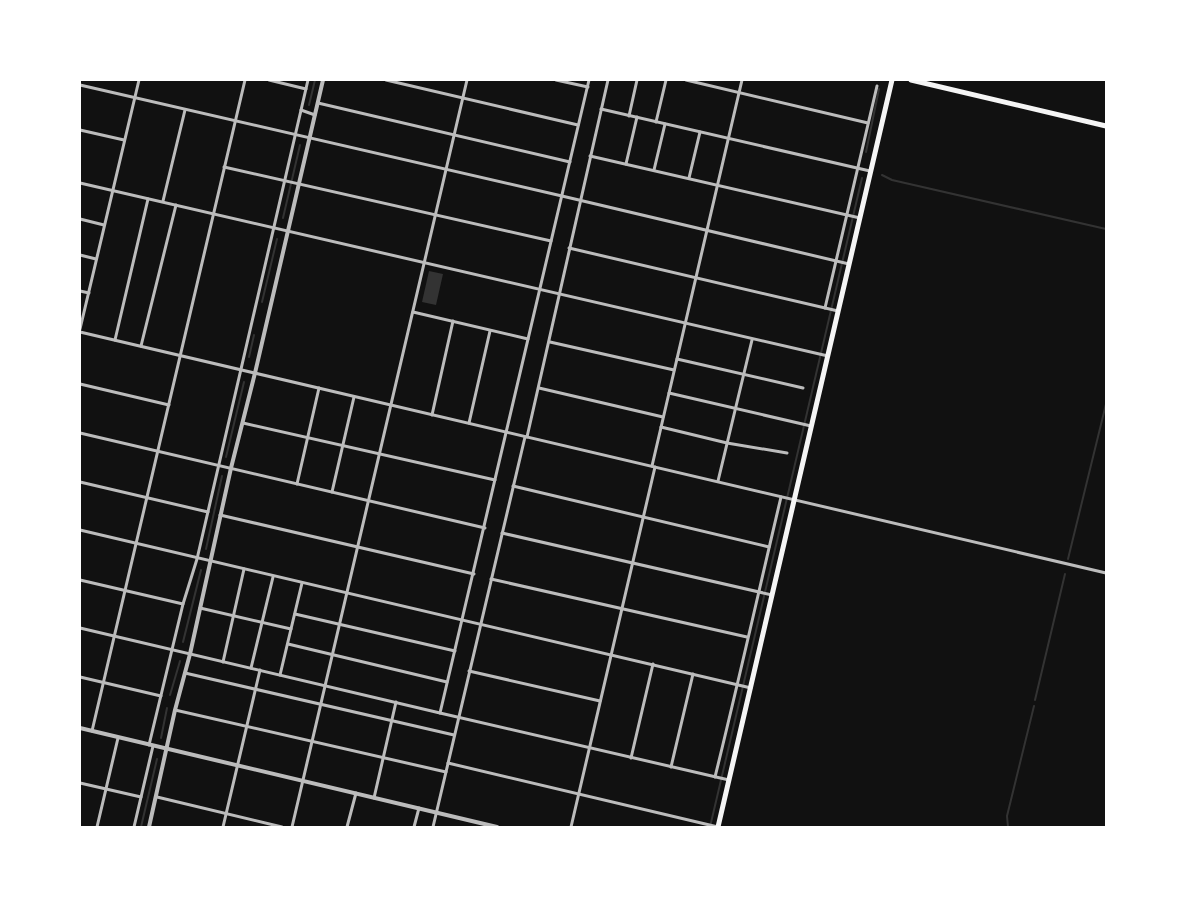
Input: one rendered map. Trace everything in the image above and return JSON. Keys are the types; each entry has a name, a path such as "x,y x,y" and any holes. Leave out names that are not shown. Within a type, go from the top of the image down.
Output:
{"main road":[{"path":"717,826 748,688 794,500 836,310 892,80"},
{"path":"911,80 1106,126"}],"street":[{"path":"140,80 124,140 80,330 180,356 1106,573"},
{"path":"92,732 245,80"},
{"path":"270,80 306,88"},
{"path":"134,827 161,696 183,604 197,559 286,182 308,80"},
{"path":"149,827 231,468 324,80"},
{"path":"386,80 578,125"},
{"path":"292,827 467,80"},
{"path":"556,80 588,87"},
{"path":"440,713 589,80"},
{"path":"433,827 512,486 550,342 569,248 608,80"},
{"path":"629,116 637,80"},
{"path":"656,122 666,80"},
{"path":"686,80 868,123"},
{"path":"571,827 643,517 668,393 742,80"},
{"path":"80,85 310,137 847,264"},
{"path":"827,308 877,86"},
{"path":"318,103 570,162"},
{"path":"163,201 185,109"},
{"path":"601,109 871,171"},
{"path":"301,110 315,115"},
{"path":"626,164 637,117"},
{"path":"654,170 665,124"},
{"path":"80,130 124,140"},
{"path":"689,178 700,132"},
{"path":"590,156 858,218"},
{"path":"224,167 293,184 436,214 551,242"},
{"path":"80,182 826,356"},
{"path":"115,340 148,198"},
{"path":"141,346 176,205"},
{"path":"80,219 104,225"},
{"path":"569,248 836,310"},
{"path":"80,255 96,259"},
{"path":"80,291 88,293"},
{"path":"413,312 528,339"},
{"path":"432,415 453,321"},
{"path":"470,423 490,330"},
{"path":"718,481 752,340"},
{"path":"550,342 674,370"},
{"path":"677,359 803,388"},
{"path":"80,384 169,405"},
{"path":"297,484 319,388"},
{"path":"539,388 663,417"},
{"path":"668,393 809,426"},
{"path":"332,492 354,396"},
{"path":"243,422 495,480"},
{"path":"661,428 727,443 787,453"},
{"path":"80,433 485,528"},
{"path":"80,482 208,512"},
{"path":"512,486 769,547"},
{"path":"717,777 780,497"},
{"path":"220,515 474,574"},
{"path":"80,530 748,688"},
{"path":"502,533 770,595"},
{"path":"223,662 244,569"},
{"path":"251,668 274,576"},
{"path":"490,579 747,637"},
{"path":"80,580 183,604"},
{"path":"280,675 302,582"},
{"path":"200,608 291,629"},
{"path":"295,614 455,651"},
{"path":"80,628 727,780"},
{"path":"288,644 447,682"},
{"path":"631,758 653,664"},
{"path":"223,827 260,670"},
{"path":"469,671 600,702"},
{"path":"184,673 454,735"},
{"path":"672,767 694,674"},
{"path":"80,677 161,696"},
{"path":"374,798 396,702"},
{"path":"175,710 446,772"},
{"path":"80,728 497,827"},
{"path":"97,827 118,738"},
{"path":"448,763 717,826"},
{"path":"80,782 141,797"},
{"path":"347,827 356,793"},
{"path":"156,797 282,827"},
{"path":"414,827 419,808"}],"shaded area":[{"path":"429,271 443,274 436,305 422,302"}],"waterway":[{"path":"309,105 315,80"},
{"path":"866,152 879,89"},
{"path":"283,218 300,145"},
{"path":"882,175 892,180 1106,229"},
{"path":"710,827 862,178"},
{"path":"262,302 277,239"},
{"path":"249,357 254,335"},
{"path":"226,457 244,382"},
{"path":"1068,559 1106,404"},
{"path":"206,549 222,476"},
{"path":"183,642 201,570"},
{"path":"1035,700 1065,574"},
{"path":"170,695 180,661"},
{"path":"1008,827 1007,816 1034,706"},
{"path":"161,738 167,708"},
{"path":"141,827 157,759"}]}
